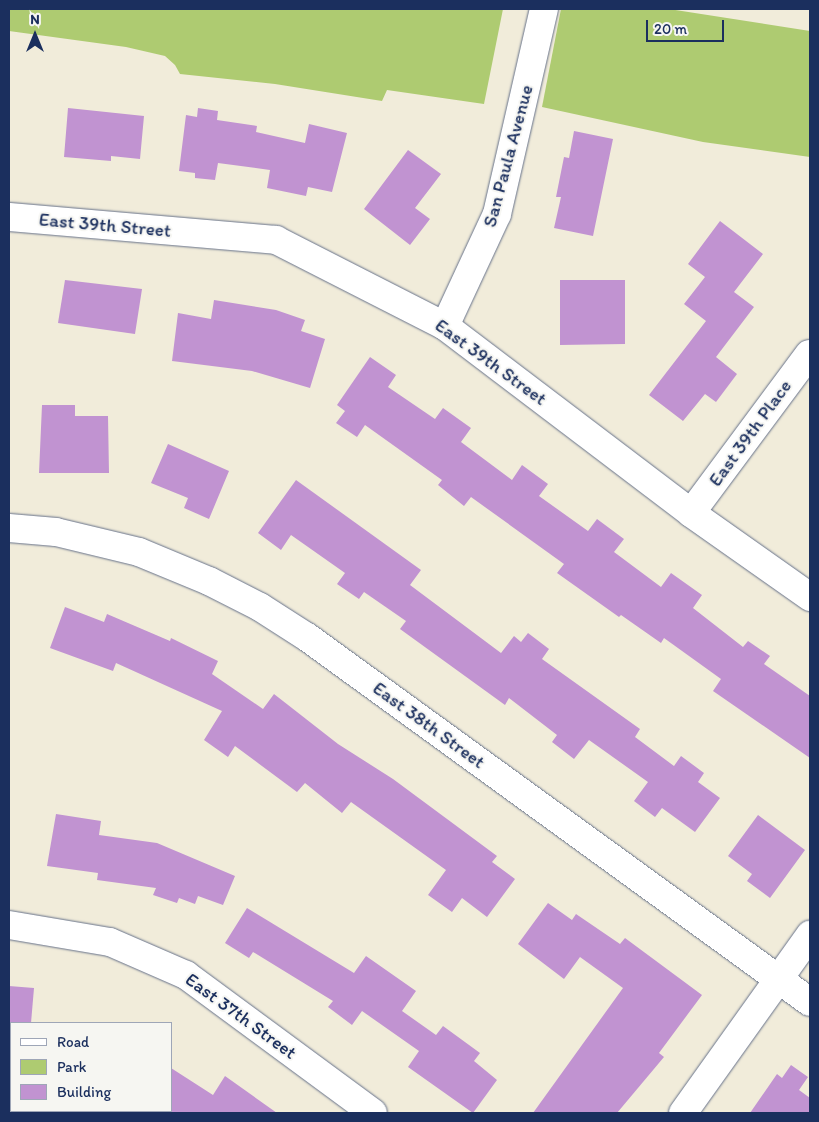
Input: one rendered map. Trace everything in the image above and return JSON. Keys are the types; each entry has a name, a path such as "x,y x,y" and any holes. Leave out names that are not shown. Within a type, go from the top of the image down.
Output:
{"street":[{"name":"San Paula Avenue","path":"445,326 497,214 544,9"},
{"name":"East 39th Street","path":"9,217 276,240 445,326 691,512 810,597"},
{"name":"East 39th Place","path":"691,512 808,354"},
{"name":"East 38th Street","path":"9,528 56,532 139,552 210,581 260,607 307,637 810,1002"},
{"name":"East 37th Street","path":"9,925 110,942 186,975 373,1113"},
{"path":"683,1113 780,980 810,935"}],"green space":[{"path":"9,9 503,9 484,104 387,90 382,101 275,84 180,74 175,65 165,56 126,47 9,31"},
{"path":"561,9 669,9 810,31 810,157 703,142 542,107"}],"building":[{"path":"68,108 144,116 140,159 111,156 111,161 64,157"},
{"path":"198,108 218,111 217,120 257,126 256,132 305,143 309,124 347,133 332,192 308,187 306,196 267,188 270,170 218,163 215,180 195,178 195,173 179,171 186,115 197,117"},
{"path":"574,131 613,139 593,236 554,228 561,197 556,197 564,157 569,158"},
{"path":"408,150 441,174 415,208 430,219 410,245 364,209"},
{"path":"720,221 763,254 734,292 754,307 716,357 737,374 716,402 705,394 683,421 649,395 706,321 684,304 705,277 688,264"},
{"path":"65,280 142,289 135,334 58,323"},
{"path":"560,280 625,280 625,344 560,345"},
{"path":"214,300 276,310 305,320 301,331 325,339 310,388 252,371 172,361 178,313 211,319"},
{"path":"370,357 396,375 388,387 435,419 443,408 471,428 461,442 512,480 522,465 548,484 539,496 588,531 597,519 624,539 614,552 661,587 671,573 702,595 693,608 743,647 748,641 770,656 764,664 810,696 810,758 713,691 721,679 664,638 661,643 621,615 619,617 557,573 564,564 471,497 464,506 438,485 442,480 365,425 357,437 336,423 345,411 337,405"},
{"path":"42,405 75,405 75,416 108,416 109,473 39,473"},
{"path":"168,444 229,471 209,519 184,508 188,498 151,483"},
{"path":"296,480 421,570 410,585 501,653 514,636 521,642 528,633 549,649 542,659 640,729 635,737 674,766 681,756 704,773 698,782 720,798 695,832 662,808 655,817 634,801 648,782 589,740 574,759 552,742 557,735 509,698 505,705 400,629 406,621 364,592 359,599 337,584 345,573 291,535 281,550 258,533"},
{"path":"65,607 104,622 107,614 170,641 171,638 218,661 212,674 263,709 274,694 338,744 393,779 497,856 492,862 515,879 487,917 462,898 452,912 428,895 446,870 351,802 342,813 305,783 297,792 235,746 228,757 204,740 222,711 116,663 113,671 50,648"},
{"path":"56,814 101,821 99,835 157,843 235,876 223,905 198,896 195,904 179,898 177,903 153,895 156,888 97,880 98,873 47,866"},
{"path":"758,815 805,850 770,898 747,881 752,874 728,856"},
{"path":"548,903 572,920 576,914 620,944 625,938 702,995 659,1053 664,1057 617,1113 533,1113 623,988 580,957 564,979 518,944"},
{"path":"247,908 354,973 366,956 416,991 402,1011 436,1035 443,1026 480,1053 474,1061 497,1080 473,1113 408,1067 419,1051 362,1011 352,1025 328,1007 333,1001 253,952 249,958 225,943"},
{"path":"9,986 34,988 31,1022 9,1023"},
{"path":"791,1065 808,1077 799,1090 810,1098 810,1113 750,1113 777,1074 782,1078"},
{"path":"172,1069 213,1095 225,1076 277,1113 171,1113"}]}
